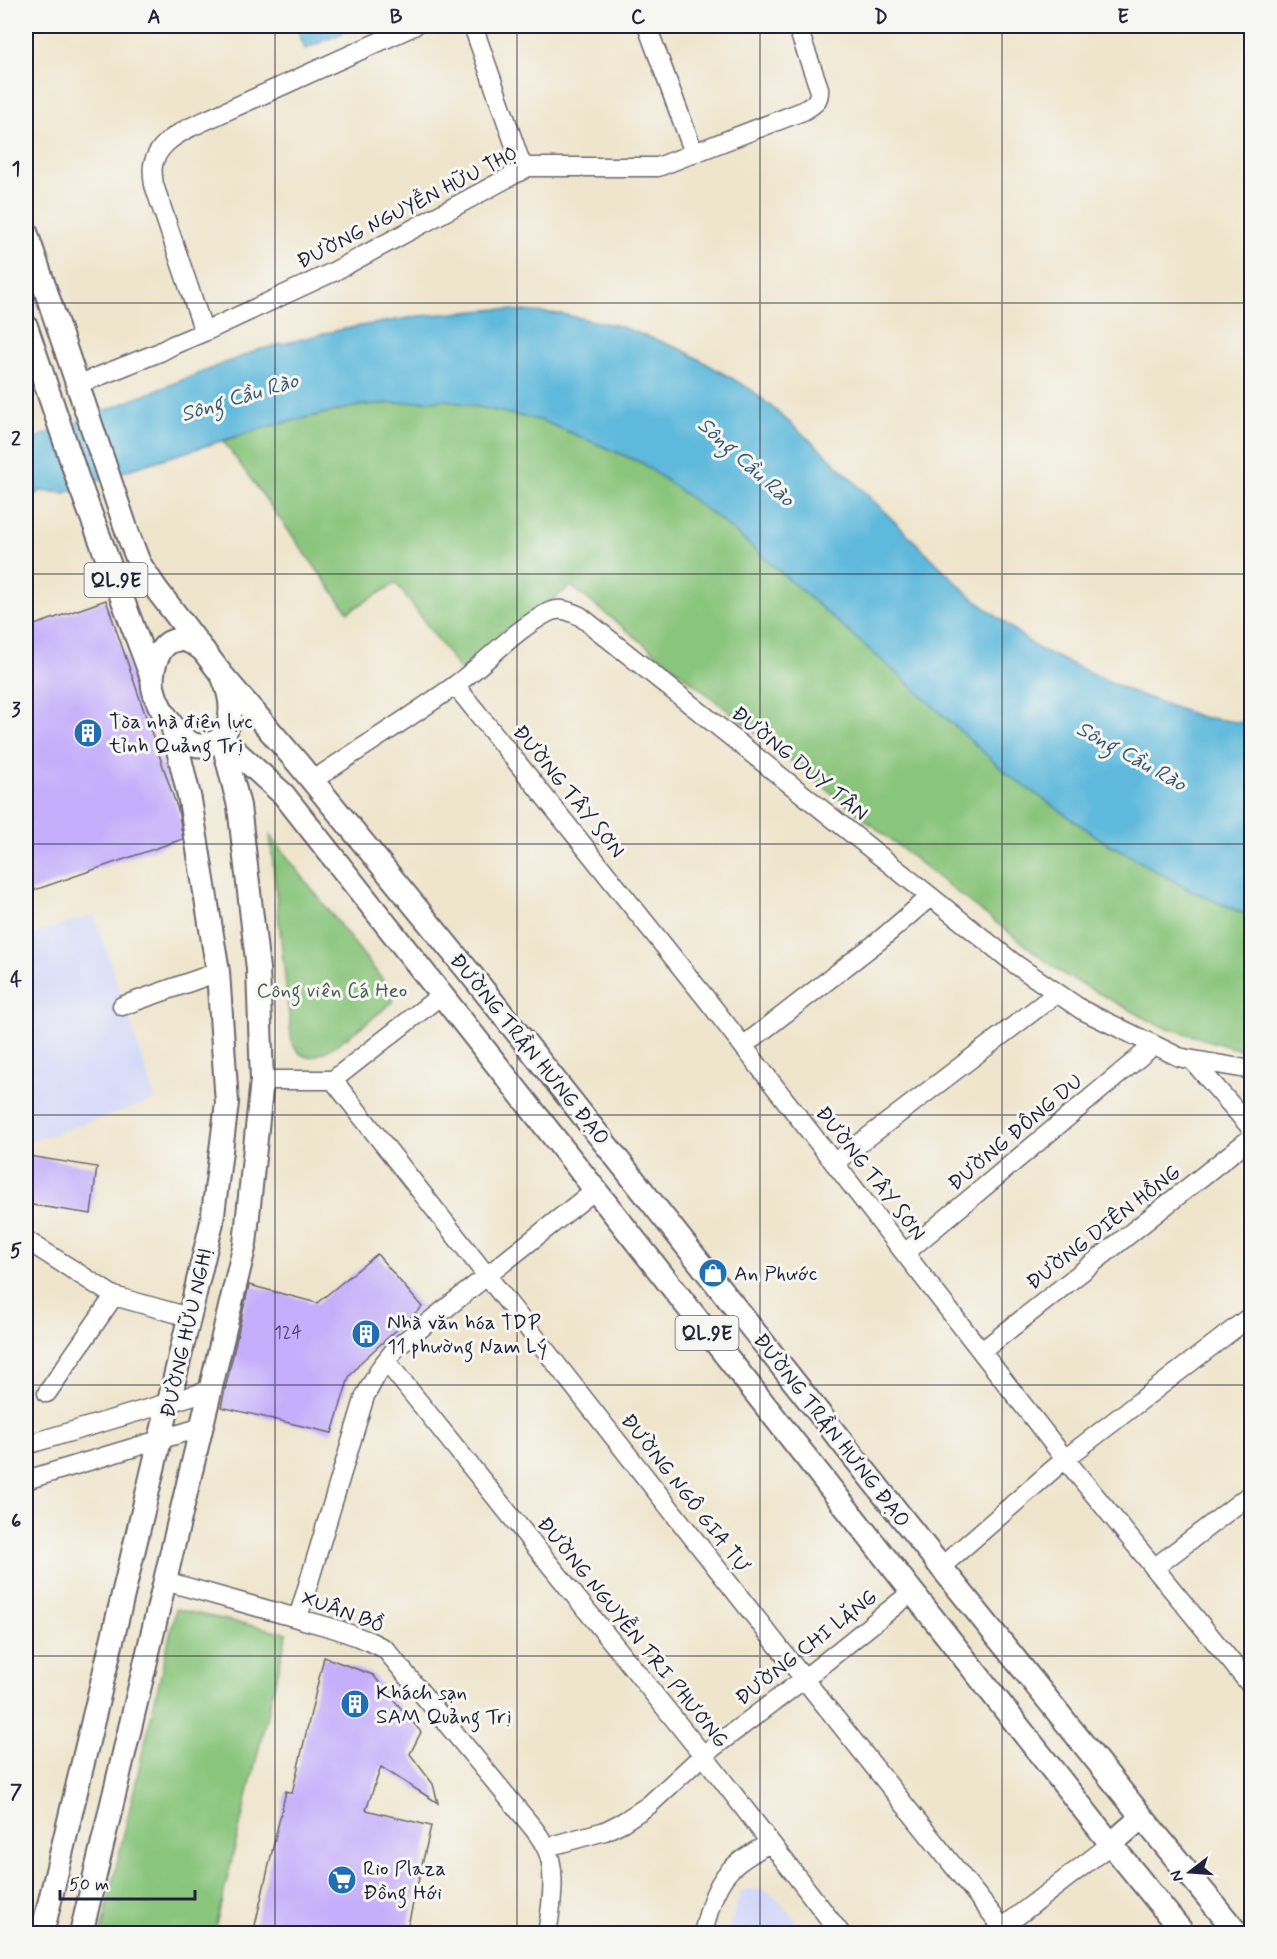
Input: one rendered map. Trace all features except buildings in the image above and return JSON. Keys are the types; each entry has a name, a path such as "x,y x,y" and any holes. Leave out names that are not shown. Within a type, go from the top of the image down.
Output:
{"main road":[{"name":"QL.9E","path":"26,232 80,395"},
{"name":"QL.9E","path":"26,326 79,483 152,678"},
{"name":"ĐƯỜNG TRẦN HƯNG ĐẠO","path":"80,395 139,563 157,590 222,675 469,972 941,1567 1238,1934"},
{"path":"205,652 192,642 181,640 172,642 159,652 152,678 158,702 180,735 195,745 204,746 222,739"},
{"name":"ĐƯỜNG TRẦN HƯNG ĐẠO","path":"222,675 231,700 229,727 222,739 284,795 440,996 1184,1934"},
{"name":"ĐƯỜNG HỮU NGHỊ","path":"42,1934 212,1222 227,1103 218,972 190,800 172,724"},
{"name":"ĐƯỜNG HỮU NGHỊ","path":"81,1934 245,1244 262,1080 258,969 240,815 222,739"},
{"path":"440,996 469,972"},
{"path":"912,1592 941,1567"},
{"path":"71,1810 106,1827"},
{"path":"1111,1844 1142,1817"},
{"path":"52,1891 88,1903"}],"street":[{"path":"204,332 154,185 153,166 157,155 174,136 190,127 414,26"},
{"path":"473,26 521,163 528,167"},
{"path":"647,26 694,153"},
{"name":"ĐƯỜNG NGUYỄN HỮU THỌ","path":"80,395 173,345 333,272 528,167 658,167 803,111 814,105 819,96 819,88 797,26"},
{"name":"ĐƯỜNG DUY TÂN","path":"312,781 455,685 510,640 549,613 558,609 568,610 580,616 987,944 1082,1010 1154,1045 1192,1060 1251,1129"},
{"name":"ĐƯỜNG TÂY SƠN","path":"455,685 743,1046 1065,1459 1251,1685"},
{"path":"743,1046 880,940 930,897"},
{"path":"122,1006 218,972"},
{"path":"834,1162 1057,993"},
{"path":"262,1080 333,1080 440,996"},
{"name":"ĐƯỜNG ĐÔNG DU","path":"905,1253 1154,1045"},
{"path":"1185,1058 1251,1070"},
{"name":"ĐƯỜNG NGÔ GIA TỰ","path":"333,1080 1001,1932"},
{"name":"ĐƯỜNG DIÊN HỒNG","path":"982,1352 1251,1137"},
{"path":"298,1618 365,1396 386,1361 396,1348 595,1190"},
{"path":"26,1240 114,1296 189,1317"},
{"path":"47,1393 114,1296"},
{"path":"941,1567 1065,1459 1251,1316"},
{"name":"ĐƯỜNG NGUYỄN TRI PHƯƠNG","path":"386,1361 703,1755 841,1934"},
{"path":"26,1445 211,1390"},
{"path":"26,1480 202,1427"},
{"path":"1154,1568 1251,1493"},
{"name":"XUÂN BỒ","path":"165,1581 336,1629 385,1649 529,1823 547,1848 552,1875 547,1934"},
{"name":"ĐƯỜNG CHI LĂNG","path":"547,1848 605,1831 649,1805 703,1755 804,1679 912,1592"},
{"path":"703,1934 712,1900 724,1877 736,1864 770,1842"},
{"path":"1001,1932 1111,1844"}],"shaded area":[{"path":"94,914 156,1100 26,1143 26,937"},
{"path":"746,1889 762,1889 770,1893 807,1933 728,1933 740,1894"}],"green space":[{"path":"446,400 543,421 642,463 723,522 910,685 1006,773 1102,840 1186,888 1251,917 1251,1051 1233,1048 1158,1025 1063,974 571,586 460,670 396,583 348,612 223,441 270,426 362,405"},
{"name":"Công viên Cá Heo","path":"270,835 389,988 393,1002 328,1050 310,1057 302,1054 292,1044"},
{"path":"176,1609 287,1633 214,1933 101,1933"}],"water":[{"path":"296,26 359,26 305,49"},
{"name":"Sông Cầu Rào","path":"497,309 561,314 619,326 683,350 752,390 827,455 967,593 1037,648 1132,692 1201,717 1251,724 1251,917 1186,888 1102,840 1006,773 910,685 723,522 642,463 543,421 446,400 362,405 270,426 131,469 65,493 41,491 26,499 26,442 258,350 343,329 420,316"}],"place":[{"name":"Tòa nhà điện lực tỉnh Quảng Trị","path":"88,733"},
{"name":"An Phước","path":"713,1273"},
{"name":"Nhà văn hóa TDP 11 phường Nam Lý","path":"366,1334"},
{"name":"Khách sạn SAM Quảng Trị","path":"355,1704"},
{"name":"Rio Plaza Đồng Hới","path":"342,1880"}]}
